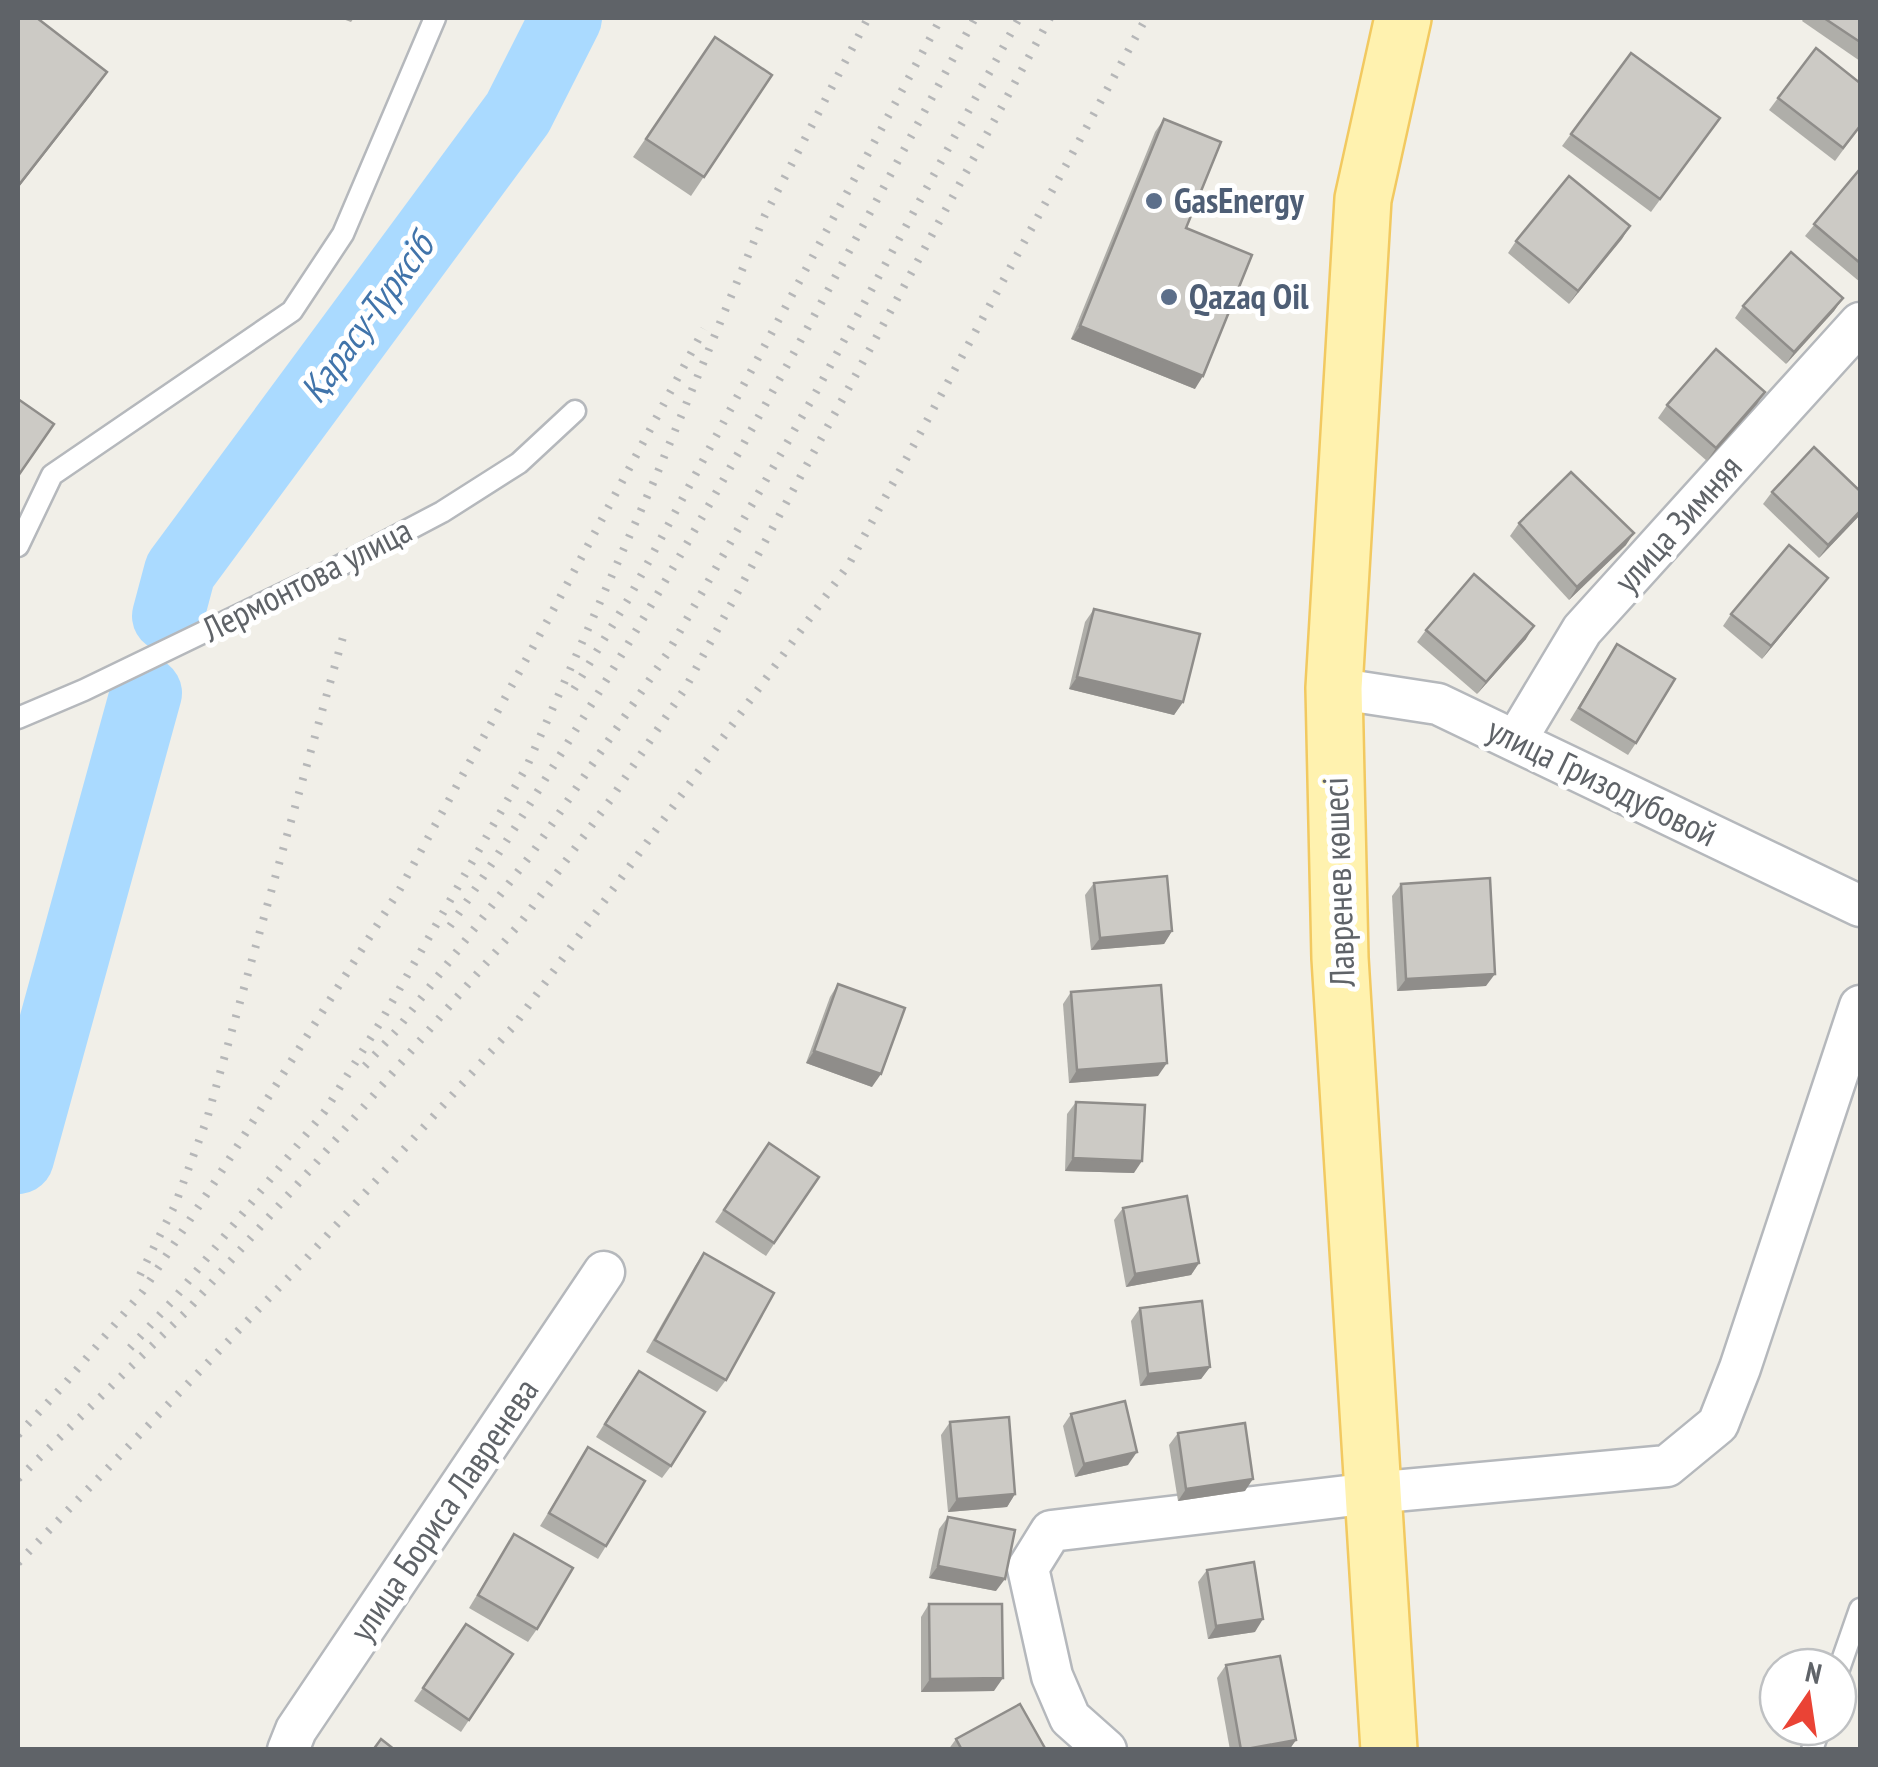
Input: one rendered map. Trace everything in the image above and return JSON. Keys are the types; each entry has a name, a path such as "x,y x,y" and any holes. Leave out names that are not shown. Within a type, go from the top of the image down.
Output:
{"main road":[{"name":"Лавренев көшесі","path":"1388,1750 1340,958 1334,688 1363,198 1403,18"}],"street":[{"name":"улица Зимняя","path":"1516,740 1582,630 1860,323"},
{"name":"улица Гризодубовой","path":"1334,688 1438,704 1860,906"},
{"path":"1106,1750 1070,1718 1052,1676 1028,1568 1050,1531 1372,1493 1667,1466 1718,1424 1860,1006"},
{"name":"улица Бориса Лавренева","path":"288,1750 296,1730 604,1272"}],"lane":[{"path":"18,546 52,475 292,311 343,234 435,18"},
{"name":"Лермонтова улица","path":"18,718 332,570 442,512 519,463 576,410"},
{"path":"1847,1647 1860,1609"}],"building":[{"path":"18,18 37,18 107,72 18,186"},
{"path":"1824,18 1860,18 1860,42"},
{"path":"715,37 772,75 704,177 646,139"},
{"path":"1816,48 1860,83 1860,126 1843,148 1778,98"},
{"path":"1631,53 1720,118 1660,199 1571,134"},
{"path":"1164,119 1221,142 1186,228 1252,255 1203,376 1080,326"},
{"path":"1860,169 1860,263 1814,224"},
{"path":"1569,176 1630,226 1578,291 1516,241"},
{"path":"1791,252 1843,298 1794,352 1743,306"},
{"path":"1716,349 1765,392 1716,448 1667,405"},
{"path":"18,399 54,424 18,476"},
{"path":"1814,447 1860,491 1860,511 1828,545 1772,492"},
{"path":"1571,472 1634,533 1577,587 1519,523"},
{"path":"1789,545 1828,578 1771,646 1731,614"},
{"path":"1474,574 1534,626 1486,682 1426,630"},
{"path":"1094,609 1200,634 1183,702 1077,677"},
{"path":"1617,644 1675,679 1636,743 1579,708"},
{"path":"1167,876 1172,931 1100,938 1094,883"},
{"path":"1490,878 1495,974 1406,979 1401,884"},
{"path":"838,984 905,1008 881,1074 814,1051"},
{"path":"1161,985 1167,1063 1077,1070 1071,992"},
{"path":"1076,1102 1145,1105 1142,1161 1073,1158"},
{"path":"769,1143 819,1177 774,1243 724,1210"},
{"path":"1187,1196 1199,1263 1135,1274 1123,1208"},
{"path":"704,1253 774,1293 726,1380 655,1340"},
{"path":"1202,1301 1210,1367 1148,1374 1140,1308"},
{"path":"639,1371 705,1412 671,1466 605,1424"},
{"path":"1125,1401 1137,1452 1084,1464 1071,1414"},
{"path":"1009,1417 1015,1494 957,1499 950,1422"},
{"path":"1245,1423 1253,1479 1186,1489 1178,1433"},
{"path":"588,1447 645,1481 606,1546 549,1513"},
{"path":"948,1517 1015,1530 1005,1579 938,1566"},
{"path":"514,1534 573,1568 537,1629 478,1595"},
{"path":"1254,1562 1263,1619 1216,1626 1207,1570"},
{"path":"929,1604 1002,1604 1003,1678 930,1679"},
{"path":"466,1624 513,1654 469,1720 423,1688"},
{"path":"1280,1656 1296,1740 1241,1750 1226,1665"},
{"path":"1020,1704 1046,1750 962,1750 956,1739"},
{"path":"381,1739 395,1750 373,1750"}],"waterway":[{"name":"Қарасу-Түрксіб","path":"168,616 180,571 518,113 566,18"},
{"name":"Қарасу-Түрксіб","path":"18,1158 146,693"}],"railway":[{"path":"130,1348 325,1111 527,766 654,481 765,215 868,18"},
{"path":"574,689 629,598 941,18"},
{"path":"450,926 548,774 684,549 975,18"},
{"path":"365,1066 533,852 667,654 816,392 1019,18"},
{"path":"18,1479 187,1311 522,921 611,799 686,687 1050,18"},
{"path":"18,1563 306,1259 513,1027 849,564 1146,18"},
{"path":"18,1435 143,1291 400,889 704,329"},
{"path":"140,1275 175,1205 207,1119 343,637"}],"place":[{"name":"GasEnergy","path":"1154,201"},
{"name":"Qazaq Oil","path":"1169,297"}]}
